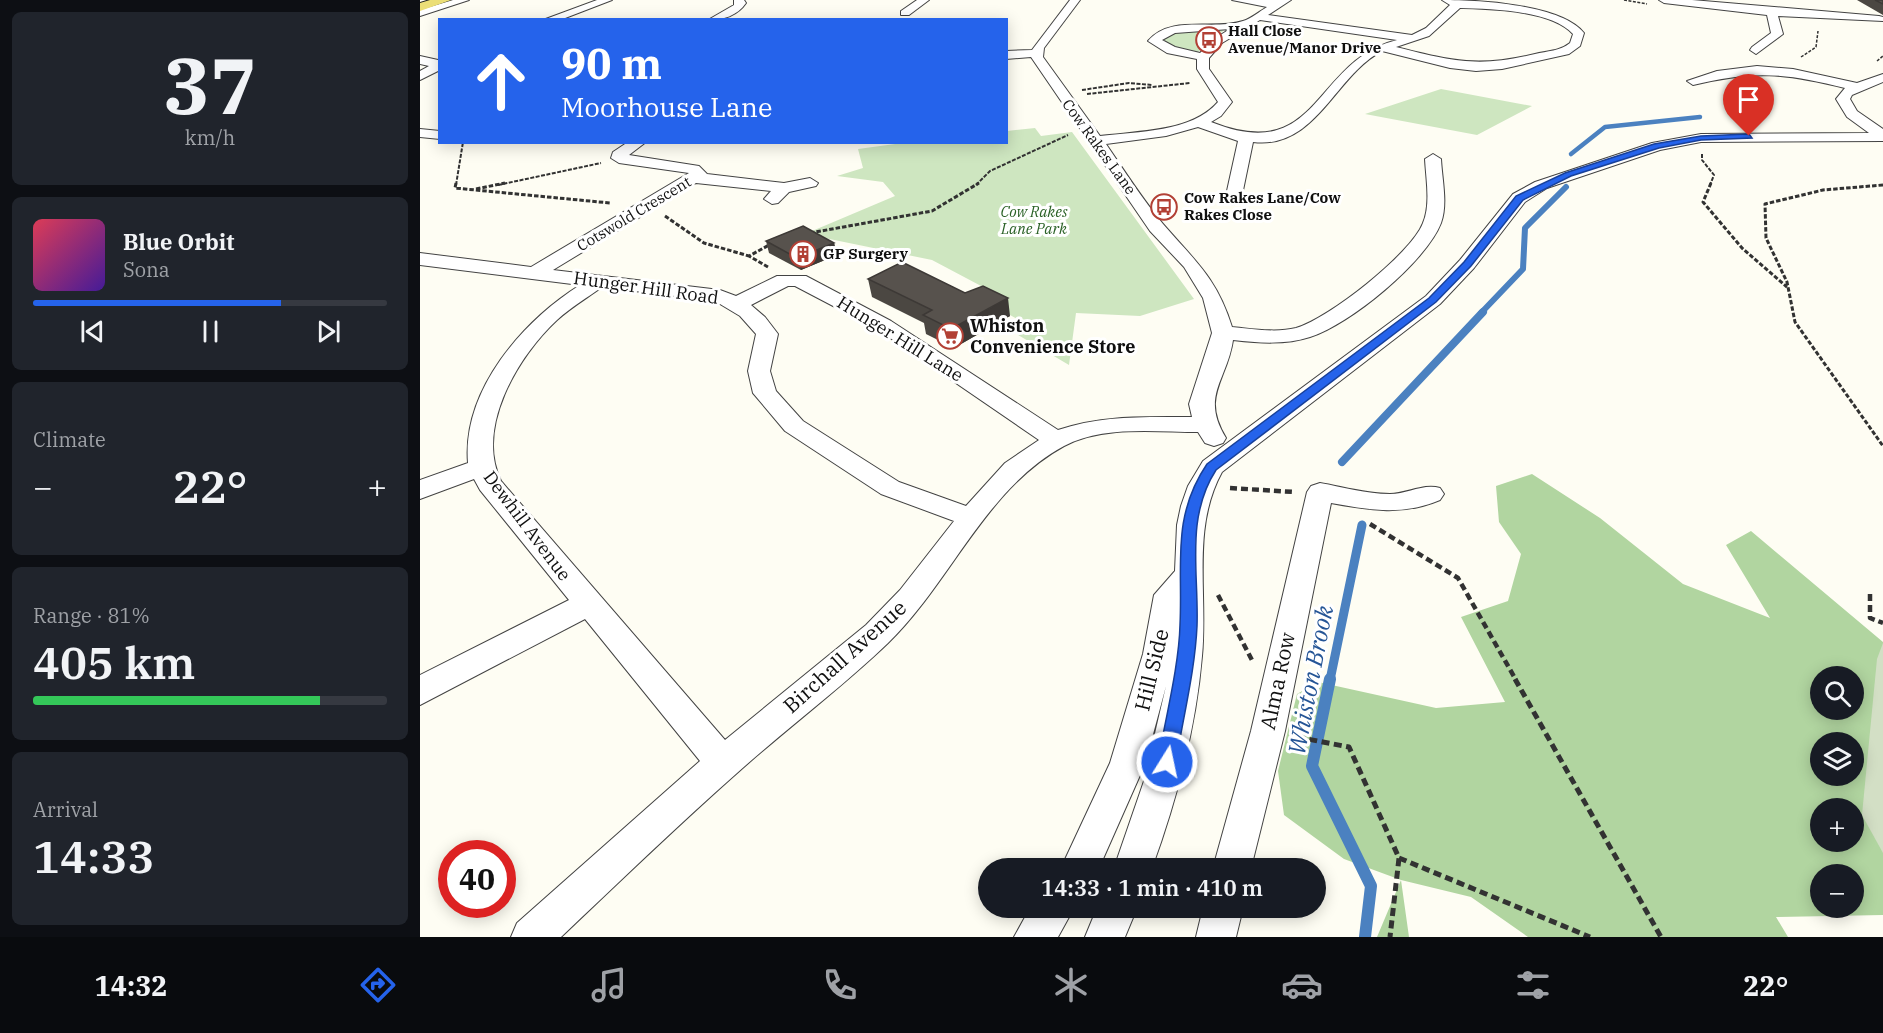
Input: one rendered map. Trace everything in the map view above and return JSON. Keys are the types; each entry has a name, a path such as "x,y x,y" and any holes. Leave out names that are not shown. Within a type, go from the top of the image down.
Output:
{"main road":[{"path":"420,7 444,0"}],"street":[{"path":"420,12 464,0"},
{"path":"554,18 607,0"},
{"path":"716,18 738,7 741,3 739,0"},
{"path":"905,13 924,0"},
{"path":"1008,55 1037,53 1038,48 1076,0"},
{"path":"1237,0 1282,2"},
{"path":"1664,0 1750,5 1772,12 1882,20"},
{"path":"1090,134 1162,132 1198,122 1221,110 1225,102 1203,69 1203,57 1218,41 1282,2"},
{"path":"1198,122 1246,138 1279,136 1291,132 1315,112 1365,57 1386,48 1412,39 1433,28 1453,3 1552,16 1570,24 1578,35 1575,45 1558,53 1481,67 1452,65 1386,48"},
{"path":"1860,8 1882,20"},
{"path":"1756,50 1777,34 1772,12"},
{"path":"1258,17 1412,39"},
{"path":"1203,57 1171,50 1154,41 1159,35 1174,30 1243,25"},
{"name":"Cow Rakes Lane","path":"1037,53 1039,62 1156,227 1191,264 1213,298 1223,333"},
{"path":"422,60 438,56"},
{"path":"420,76 436,66 434,63 422,60"},
{"path":"1693,81 1733,70 1769,69 1856,87"},
{"path":"1883,78 1856,87 1847,92 1843,99 1845,106 1883,136"},
{"path":"420,133 438,135"},
{"path":"1136,858 1167,762 1189,626 1201,583 1186,541 1199,486 1212,467 1433,300 1467,264 1519,198 1541,185 1657,146 1701,138 1883,136"},
{"path":"1233,200 1246,138"},
{"path":"619,158 618,155 622,151 635,144"},
{"name":"Cotswold Crescent","path":"536,272 699,174 693,169 619,158"},
{"path":"1232,450 1211,436 1201,404 1221,346 1223,333 1269,336 1307,331 1383,281 1421,246 1432,225 1435,211 1433,159"},
{"path":"695,178 778,194 810,183"},
{"name":"Hunger Hill Road","path":"420,259 720,296 737,304 755,317 767,334 759,371 765,393 794,426 890,488 973,518"},
{"name":"Dewhill Avenue","path":"600,280 543,322 502,378 490,408 480,444 481,467 489,484 587,604 723,763"},
{"path":"737,304 784,280"},
{"name":"Hunger Hill Lane","path":"784,280 800,280 884,325 1056,440"},
{"name":"Birchall Avenue","path":"531,937 723,763 876,634 911,597 992,491 1014,469 1056,440 1080,431 1113,426 1206,425"},
{"path":"420,490 481,467"},
{"name":"Alma Row","path":"1235,858 1271,715 1320,492 1399,505 1415,502 1431,494"},
{"name":"Hill Side","path":"1085,858 1127,764 1159,654 1169,595 1201,583"},
{"path":"420,691 587,604"},
{"path":"1034,937 1047,918"},
{"path":"1105,937 1113,918"},
{"path":"1216,937 1221,918"}],"path":[{"path":"1796,59 1816,47 1818,27 1808,14"},
{"path":"1064,97 1129,83 1161,86"},
{"path":"1064,97 1161,86 1212,83"},
{"path":"805,235 932,211 980,183 990,171 1090,134"},
{"path":"463,144 455,188 648,206 686,234 714,250 749,256 782,275 784,280"},
{"path":"1703,152 1702,160 1714,175 1703,202 1742,248 1788,288"},
{"path":"471,190 581,169 619,158"},
{"path":"1883,185 1858,186 1783,197 1765,204 1766,238 1788,288 1795,322 1883,446"},
{"path":"749,256 776,242"},
{"path":"1199,486 1277,491"},
{"path":"1364,520 1458,578 1661,937"},
{"path":"1201,583 1271,715 1349,747 1399,858 1390,937"},
{"path":"1870,594 1870,618 1883,623"},
{"path":"1399,858 1590,937"}],"green space":[{"path":"1229,26 1198,52 1164,46 1160,38 1165,34"},
{"path":"1441,89 1532,106 1477,135 1365,114"},
{"name":"Cow Rakes Lane Park","path":"1035,128 1041,136 1072,132 1194,299 1140,316 1076,313 1069,365 1006,328 1019,320 987,302 1000,296 932,260 805,234 895,196 883,182 837,176 863,168 858,149 895,144 1008,144 1008,131"},
{"path":"1532,474 1600,518 1683,584 1770,618 1726,545 1751,531 1883,642 1883,915 1864,915 1864,864 1810,864 1810,916 1776,917 1788,937 1528,937 1471,897 1401,880 1344,859 1284,815 1278,771 1297,694 1318,682 1436,708 1505,702 1461,617 1508,601 1521,554 1499,522 1496,486"},
{"path":"1883,643 1883,853 1864,819 1864,798 1877,659"},
{"path":"1401,880 1409,937 1377,937"}],"building":[{"path":"803,226 834,243 797,258 766,241"},
{"path":"902,262 965,293 983,286 1008,298 951,329 923,315 932,310 868,279"}],"waterway":[{"name":"Whiston Brook","path":"1571,154 1605,127 1700,117"},
{"name":"Whiston Brook","path":"1481,313 1523,269 1525,228 1566,187"},
{"name":"Whiston Brook","path":"1342,462 1483,312"},
{"name":"Whiston Brook","path":"1330,680 1362,525"},
{"name":"Whiston Brook","path":"1330,679 1312,766 1371,886 1365,937"}],"place":[{"name":"Hall Close Avenue/Manor Drive","path":"1209,40"},
{"name":"Cow Rakes Lane/Cow Rakes Close","path":"1164,207"},
{"name":"GP Surgery","path":"803,254"},
{"name":"Whiston Convenience Store","path":"950,336"}],"route":[{"path":"1167,762 1189,626 1186,541 1199,486 1212,467 1433,300 1467,264 1519,198 1541,185 1568,174 1657,146 1701,138 1749,136"}]}
